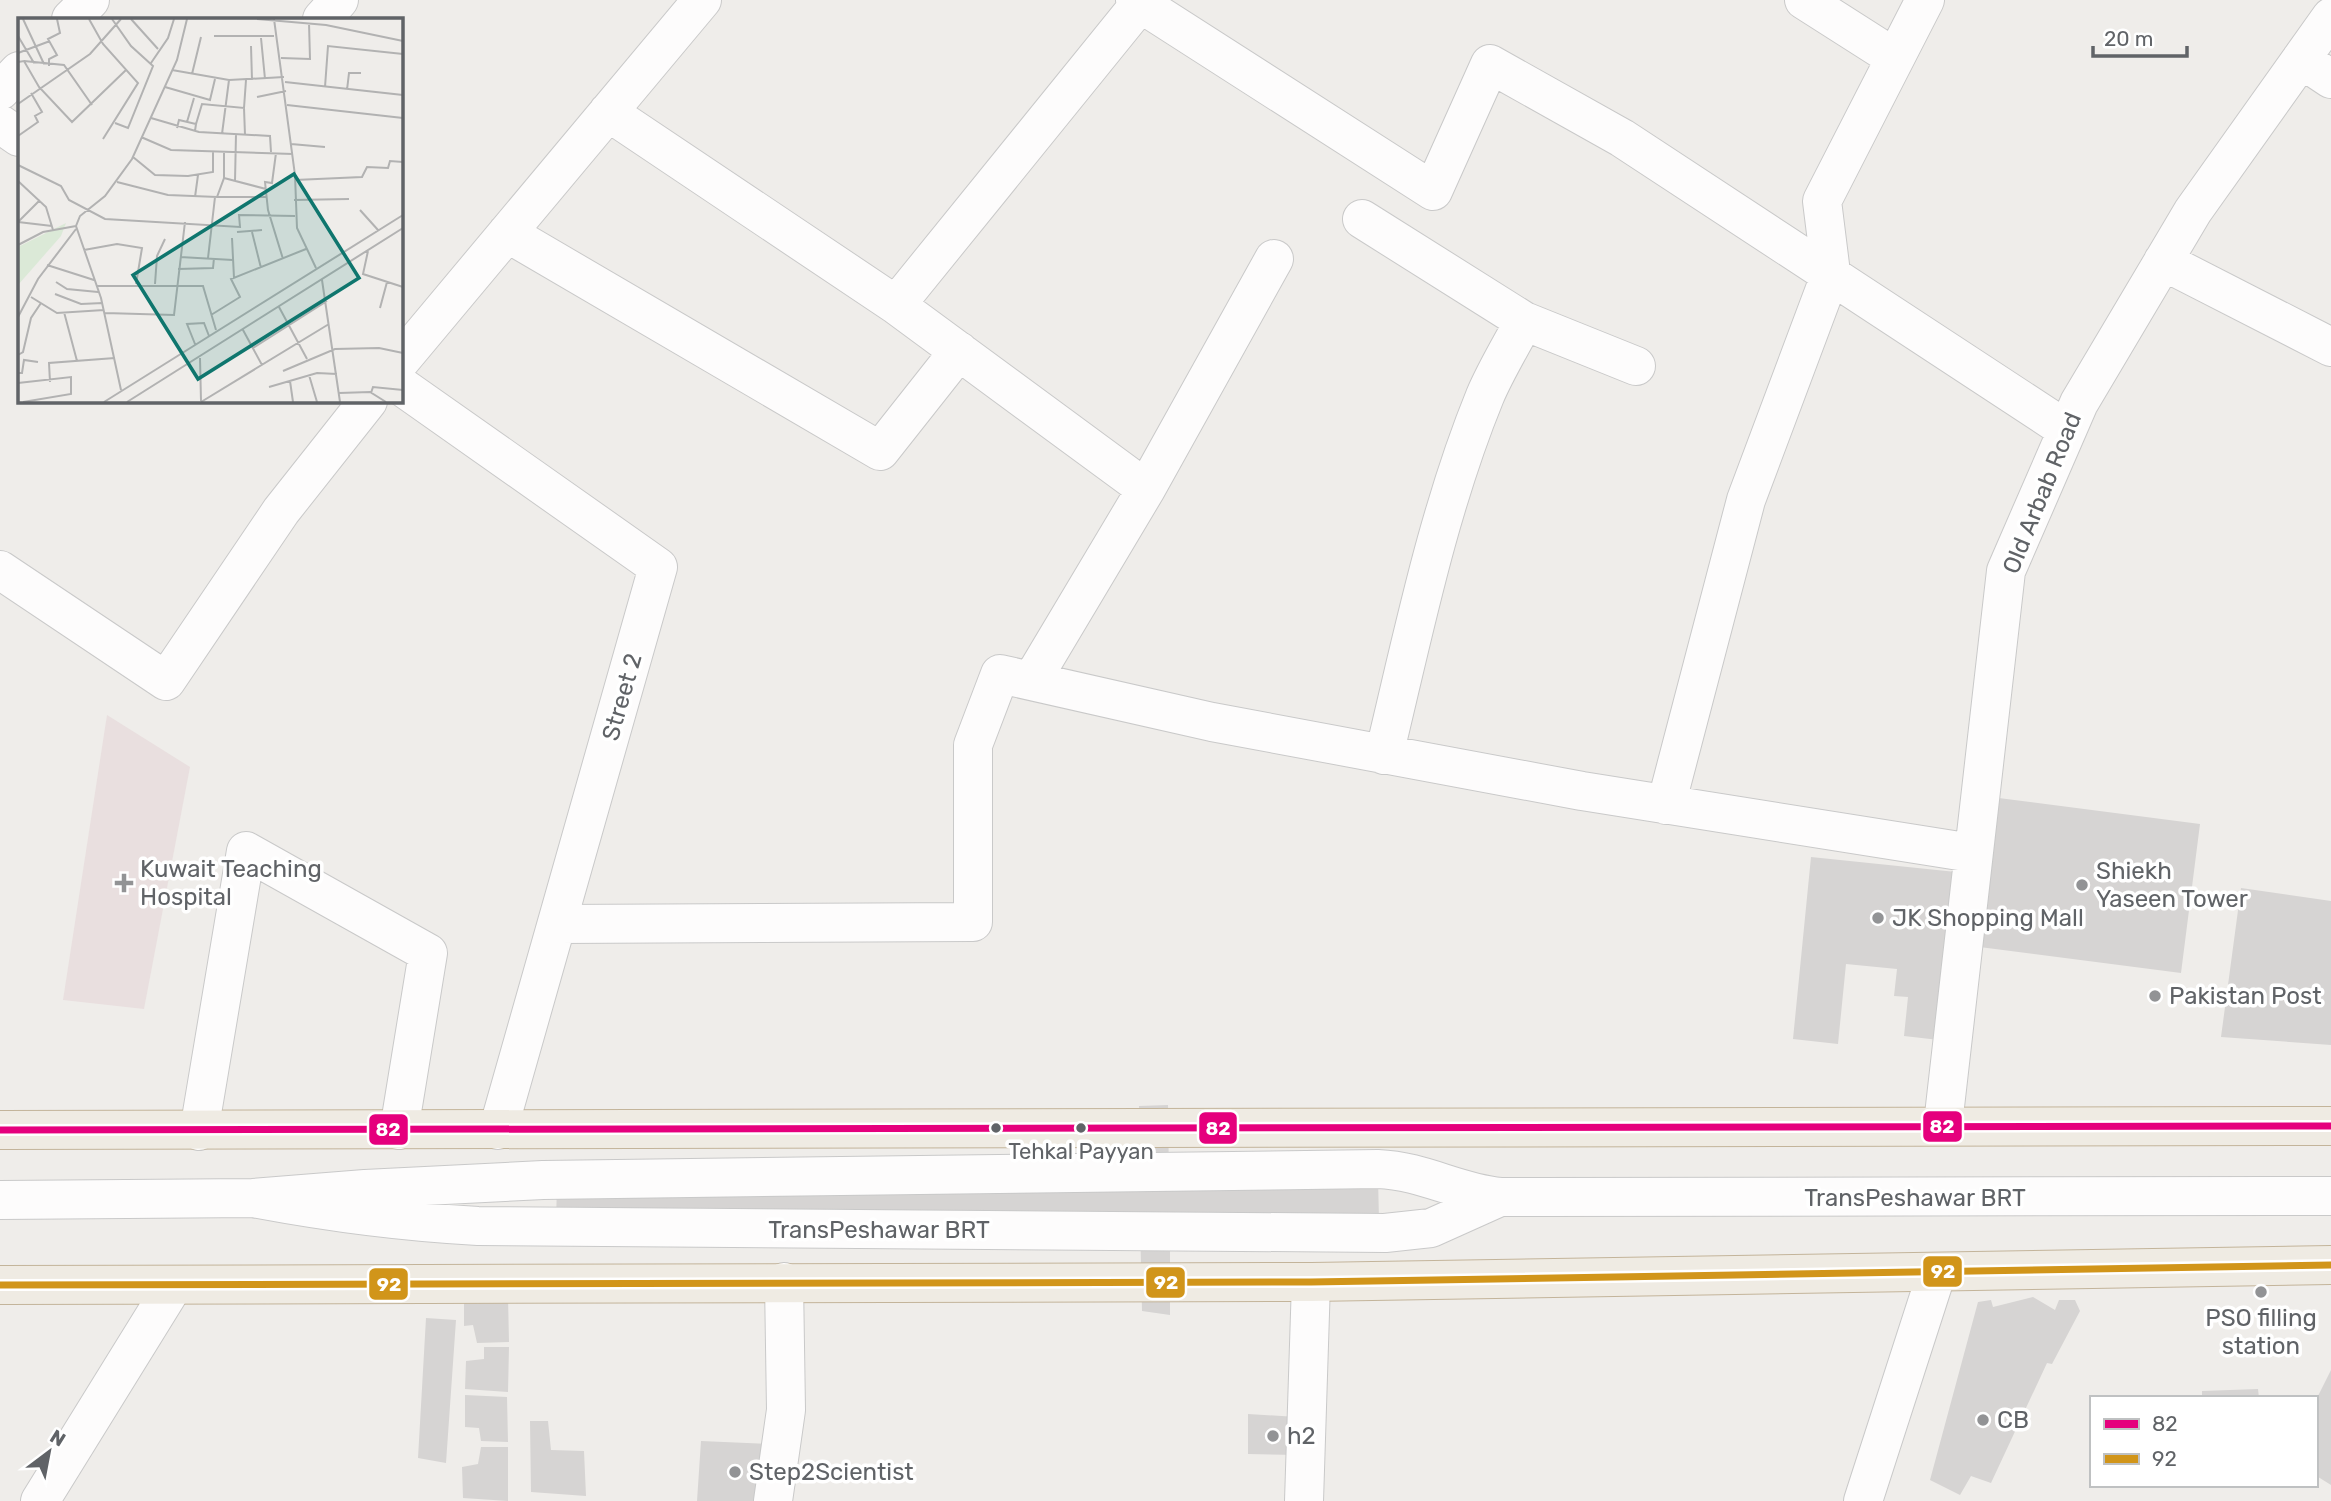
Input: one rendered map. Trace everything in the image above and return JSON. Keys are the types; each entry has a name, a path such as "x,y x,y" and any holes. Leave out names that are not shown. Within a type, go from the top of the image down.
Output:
{"highway":[{"path":"0,1130 1943,1124 2331,1126"},
{"path":"0,1285 1311,1282 2331,1265"}],"street":[{"path":"72,18 90,0"},
{"path":"323,18 339,0"},
{"path":"402,359 702,0"},
{"path":"1804,0 1895,58"},
{"path":"1666,805 1746,500 1831,273 1822,201 1925,0"},
{"path":"897,305 1140,1 1433,191 1490,64 1622,138 2067,430"},
{"name":"Old Arbab Road","path":"1943,1124 2006,571 2079,403 2193,211 2316,69 2331,17"},
{"path":"0,91 18,72"},
{"path":"608,112 897,305 1146,489"},
{"path":"0,124 18,135"},
{"path":"1362,219 1524,321 1636,366"},
{"path":"507,233 880,451 959,351"},
{"path":"1032,680 1146,489 1274,259"},
{"path":"2163,261 2331,347"},
{"path":"1384,755 1425,585 1464,454 1486,394 1524,321"},
{"name":"Street 2","path":"402,387 658,567 498,1130"},
{"path":"0,570 166,681 281,511 367,402"},
{"path":"558,924 973,922 973,745 1000,674 1212,722 1384,755 1666,805 1972,853"},
{"path":"199,1131 246,851 428,953 399,1130"},
{"name":"TransPeshawar BRT","path":"0,1200 253,1198 543,1180 1378,1169 1408,1170 1476,1194 1500,1197 2331,1196"},
{"name":"TransPeshawar BRT","path":"253,1198 309,1209 425,1223 478,1226 1385,1233 1431,1228 1500,1197"},
{"path":"1863,1501 1937,1272"},
{"path":"773,1501 786,1410 784,1282"},
{"path":"1304,1501 1311,1282"},
{"path":"40,1501 173,1286"}],"shaded area":[{"name":"Kuwait Teaching Hospital","path":"107,715 190,767 144,1009 63,1000"}],"building":[{"name":"Shiekh Yaseen Tower","path":"1983,796 2200,824 2181,973 1964,945"},
{"name":"JK Shopping Mall","path":"1811,857 1956,872 1939,1040 1904,1036 1908,997 1894,996 1897,969 1846,964 1838,1044 1793,1039"},
{"path":"2241,888 2331,901 2331,1045 2221,1037"},
{"path":"1168,1105 1169,1181 1378,1178 1379,1220 1170,1221 1170,1315 1142,1311 1140,1219 556,1223 557,1183 1141,1182 1139,1106"},
{"path":"464,1297 508,1297 509,1342 477,1343 473,1325 464,1326"},
{"name":"CB","path":"2033,1297 2055,1310 2059,1300 2075,1300 2080,1311 2052,1364 2047,1363 1991,1483 1971,1476 1960,1495 1930,1480 1978,1302 1991,1300 1993,1307"},
{"path":"426,1318 456,1320 446,1463 418,1458"},
{"path":"484,1347 509,1347 508,1392 465,1389 466,1361 484,1359"},
{"path":"2331,1370 2331,1485 2317,1476 2317,1398"},
{"path":"2258,1389 2259,1396 2202,1396 2202,1391"},
{"path":"465,1395 507,1397 508,1442 481,1441 479,1428 465,1427"},
{"name":"h2","path":"1248,1414 1297,1417 1298,1455 1248,1454"},
{"path":"530,1421 548,1421 551,1450 584,1451 586,1496 531,1492"},
{"name":"Step2Scientist","path":"701,1441 771,1444 769,1501 697,1501"},
{"path":"481,1447 508,1447 508,1501 463,1498 462,1467 478,1464"}],"transit line":[{"name":"82","path":"0,1130 2331,1126"},
{"name":"92","path":"0,1285 1311,1282 2331,1265"}],"place":[{"name":"Kuwait Teaching Hospital","path":"124,883"},
{"name":"Shiekh Yaseen Tower","path":"2082,885"},
{"name":"JK Shopping Mall","path":"1878,918"},
{"name":"Pakistan Post","path":"2155,996"},
{"name":"Tehkal Payyan","path":"1081,1128"},
{"name":"PSO filling station","path":"2261,1292"},
{"name":"CB","path":"1983,1420"},
{"name":"h2","path":"1273,1436"},
{"name":"Step2Scientist","path":"735,1472"}]}
